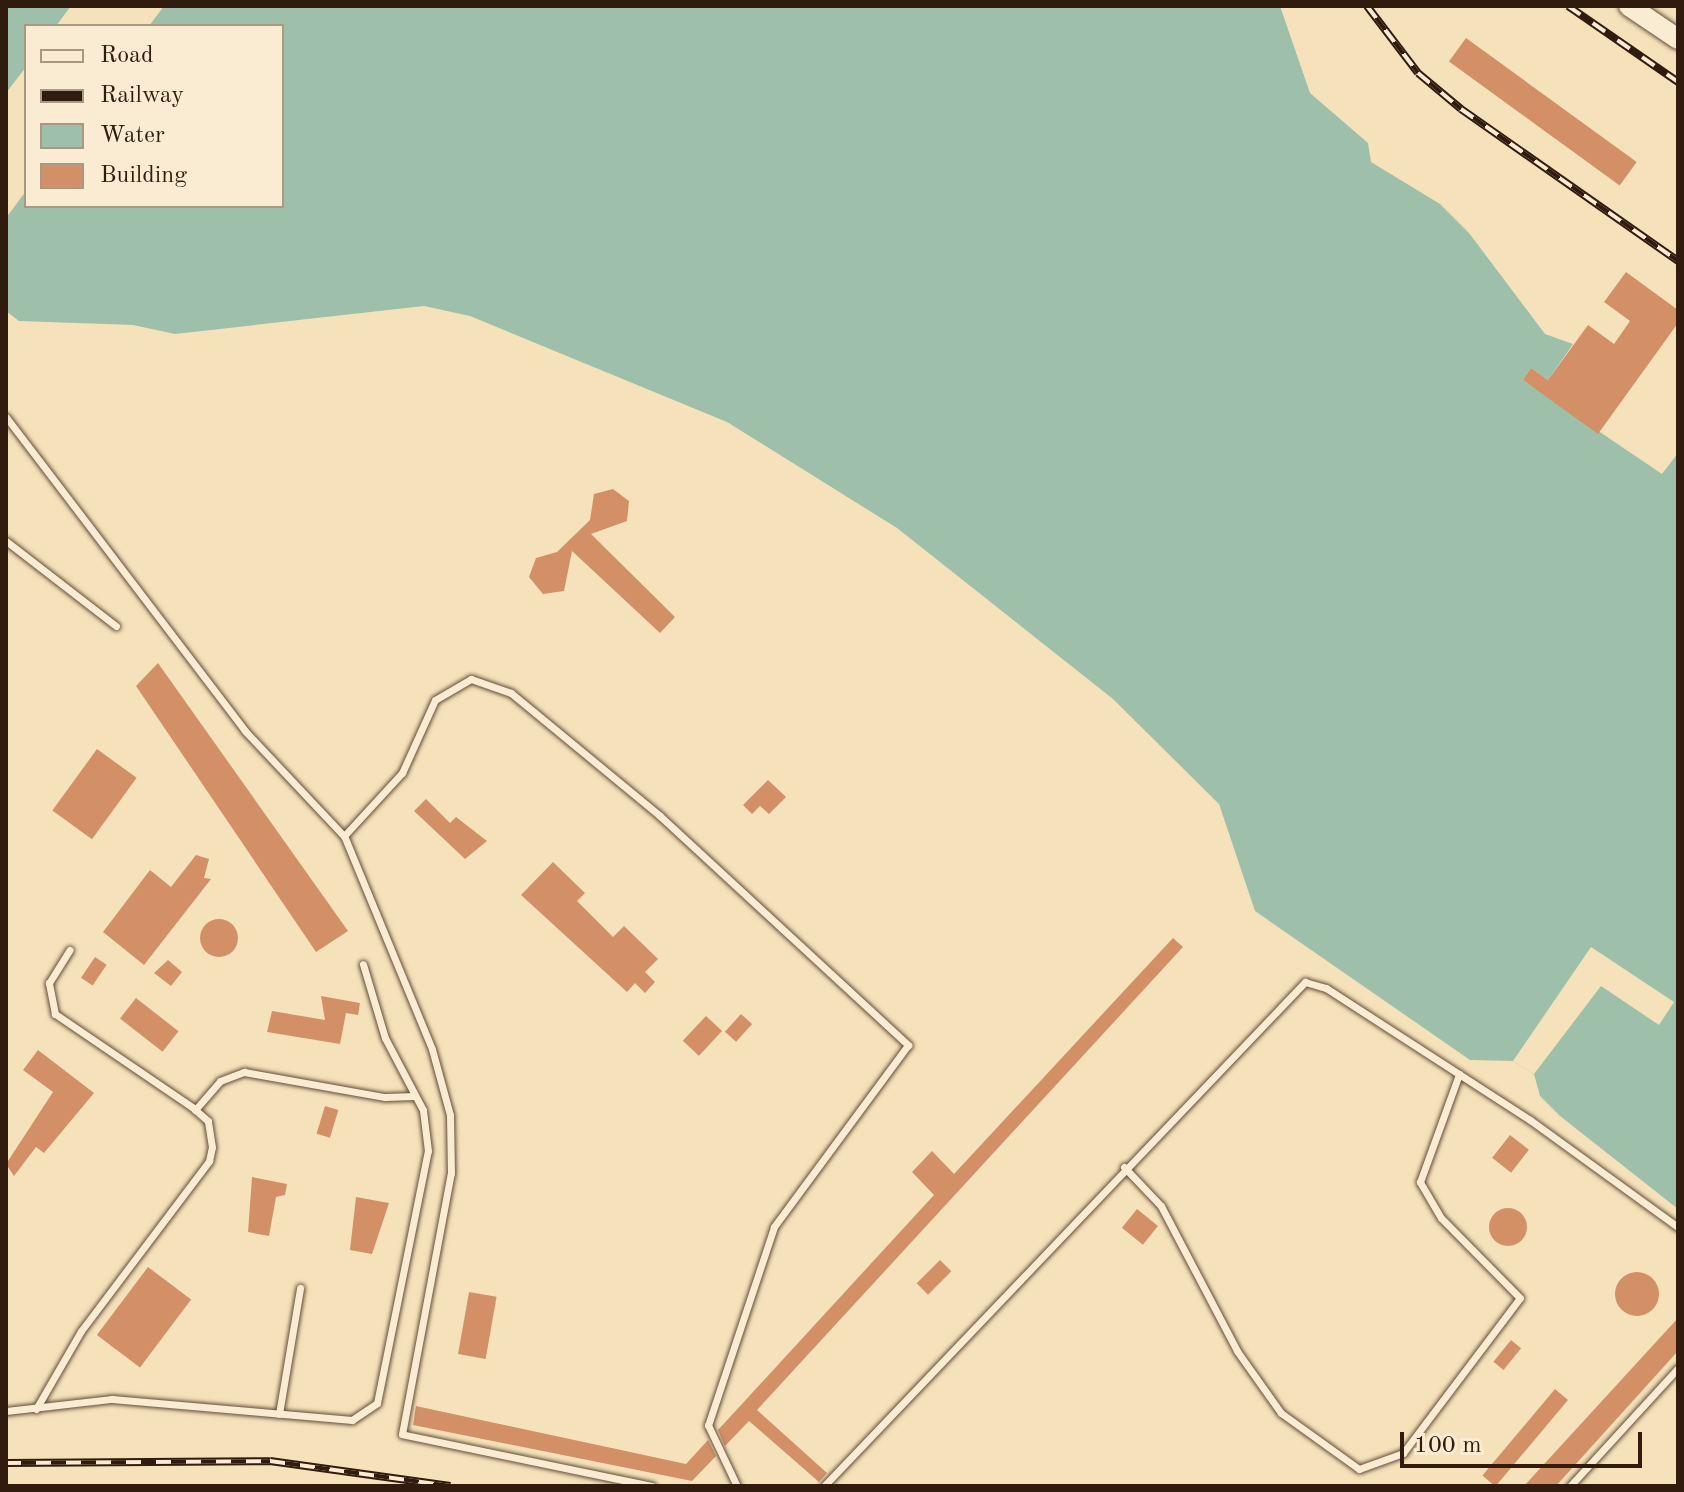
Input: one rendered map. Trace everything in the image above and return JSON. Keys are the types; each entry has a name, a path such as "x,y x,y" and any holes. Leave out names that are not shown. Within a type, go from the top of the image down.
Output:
{"main road":[{"path":"1629,6 1678,39"}],"lane":[{"path":"6,417 245,731 344,836 432,1049 450,1115 451,1173 402,1434 652,1486"},
{"path":"6,541 116,626"},
{"path":"344,836 402,773 435,700 471,679 511,693 660,816 908,1045 774,1227 708,1425 737,1486"},
{"path":"36,1409 81,1331 209,1161 208,1121 55,1014 49,983 70,950"},
{"path":"6,1411 95,1399 352,1420 377,1403 428,1151 415,1096 385,1038 363,964"},
{"path":"824,1486 1124,1167 1305,982 1459,1074 1678,1227"},
{"path":"195,1110 220,1081 244,1072 385,1097 415,1096"},
{"path":"1124,1167 1161,1206 1237,1351 1281,1413 1359,1469 1403,1453 1520,1298 1441,1218 1420,1182 1459,1074"},
{"path":"279,1414 300,1288"},
{"path":"1570,1486 1678,1368"}],"water":[{"path":"6,6 1280,6 1310,93 1368,143 1371,162 1440,204 1469,233 1545,334 1573,344 1548,380 1531,368 1523,380 1662,474 1678,453 1678,1209 1560,1116 1540,1096 1534,1074 1513,1061 1470,1060 1255,911 1219,804 1113,699 897,528 727,422 470,316 424,306 175,334 133,325 19,321 6,311"}],"pier":[{"path":"71,6 164,6 150,24 58,24"},
{"path":"24,70 24,194 6,218 6,93"},
{"path":"1591,947 1674,1002 1659,1025 1601,986 1534,1074 1513,1061"}],"building":[{"path":"1466,38 1637,162 1620,185 1449,61"},
{"path":"1626,272 1678,310 1678,323 1598,434 1523,380 1531,368 1548,380 1588,325 1614,344 1630,321 1604,302"},
{"path":"613,489 629,501 627,521 591,534 675,617 660,633 572,551 564,591 543,594 529,577 536,558 557,552 590,520 594,494"},
{"path":"158,663 348,931 316,952 136,686"},
{"path":"97,749 137,778 92,839 52,810"},
{"path":"768,780 786,797 769,814 760,806 752,814 743,805"},
{"path":"426,799 450,823 456,817 487,841 465,859 414,811"},
{"path":"196,855 209,859 204,878 211,879 144,965 103,932 150,870 171,887"},
{"path":"553,862 585,893 577,901 613,937 624,926 658,959 645,972 655,982 645,993 635,983 627,992 521,895"},
{"path":"219,919 233,924 238,938 233,952 219,957 205,952 200,938 205,924"},
{"path":"1173,938 1183,947 757,1410 827,1473 819,1482 749,1421 725,1446 718,1430 934,1195 912,1172 932,1151 954,1174"},
{"path":"95,957 107,965 93,986 81,978"},
{"path":"168,960 182,972 171,986 154,973"},
{"path":"321,996 360,1003 358,1015 346,1013 340,1044 267,1032 272,1011 325,1020"},
{"path":"136,998 179,1031 163,1052 120,1018"},
{"path":"741,1014 752,1024 736,1042 725,1032"},
{"path":"706,1016 722,1031 699,1056 683,1041"},
{"path":"38,1050 94,1093 44,1153 36,1147 14,1176 6,1164 53,1092 23,1070"},
{"path":"325,1106 338,1110 330,1138 317,1134"},
{"path":"1510,1135 1529,1150 1511,1173 1492,1158"},
{"path":"252,1177 287,1184 285,1195 276,1197 269,1236 248,1232"},
{"path":"356,1197 389,1203 372,1254 350,1250"},
{"path":"1508,1208 1521,1214 1527,1227 1521,1240 1508,1246 1495,1240 1489,1227 1495,1214"},
{"path":"1137,1209 1158,1226 1143,1245 1122,1228"},
{"path":"940,1260 951,1271 928,1295 917,1283"},
{"path":"148,1267 191,1299 140,1367 97,1335"},
{"path":"1637,1272 1652,1279 1659,1294 1652,1309 1637,1316 1622,1309 1615,1294 1622,1279"},
{"path":"469,1292 497,1297 486,1359 458,1354"},
{"path":"1678,1318 1678,1351 1556,1486 1524,1486"},
{"path":"1511,1340 1521,1348 1503,1370 1493,1362"},
{"path":"1555,1389 1568,1400 1496,1486 1482,1476"},
{"path":"416,1406 686,1464 708,1440 716,1456 692,1481 413,1425"}],"railway":[{"path":"1367,6 1418,73 1461,109 1678,261"},
{"path":"1568,6 1678,82"},
{"path":"6,1463 270,1461 450,1486"}]}
